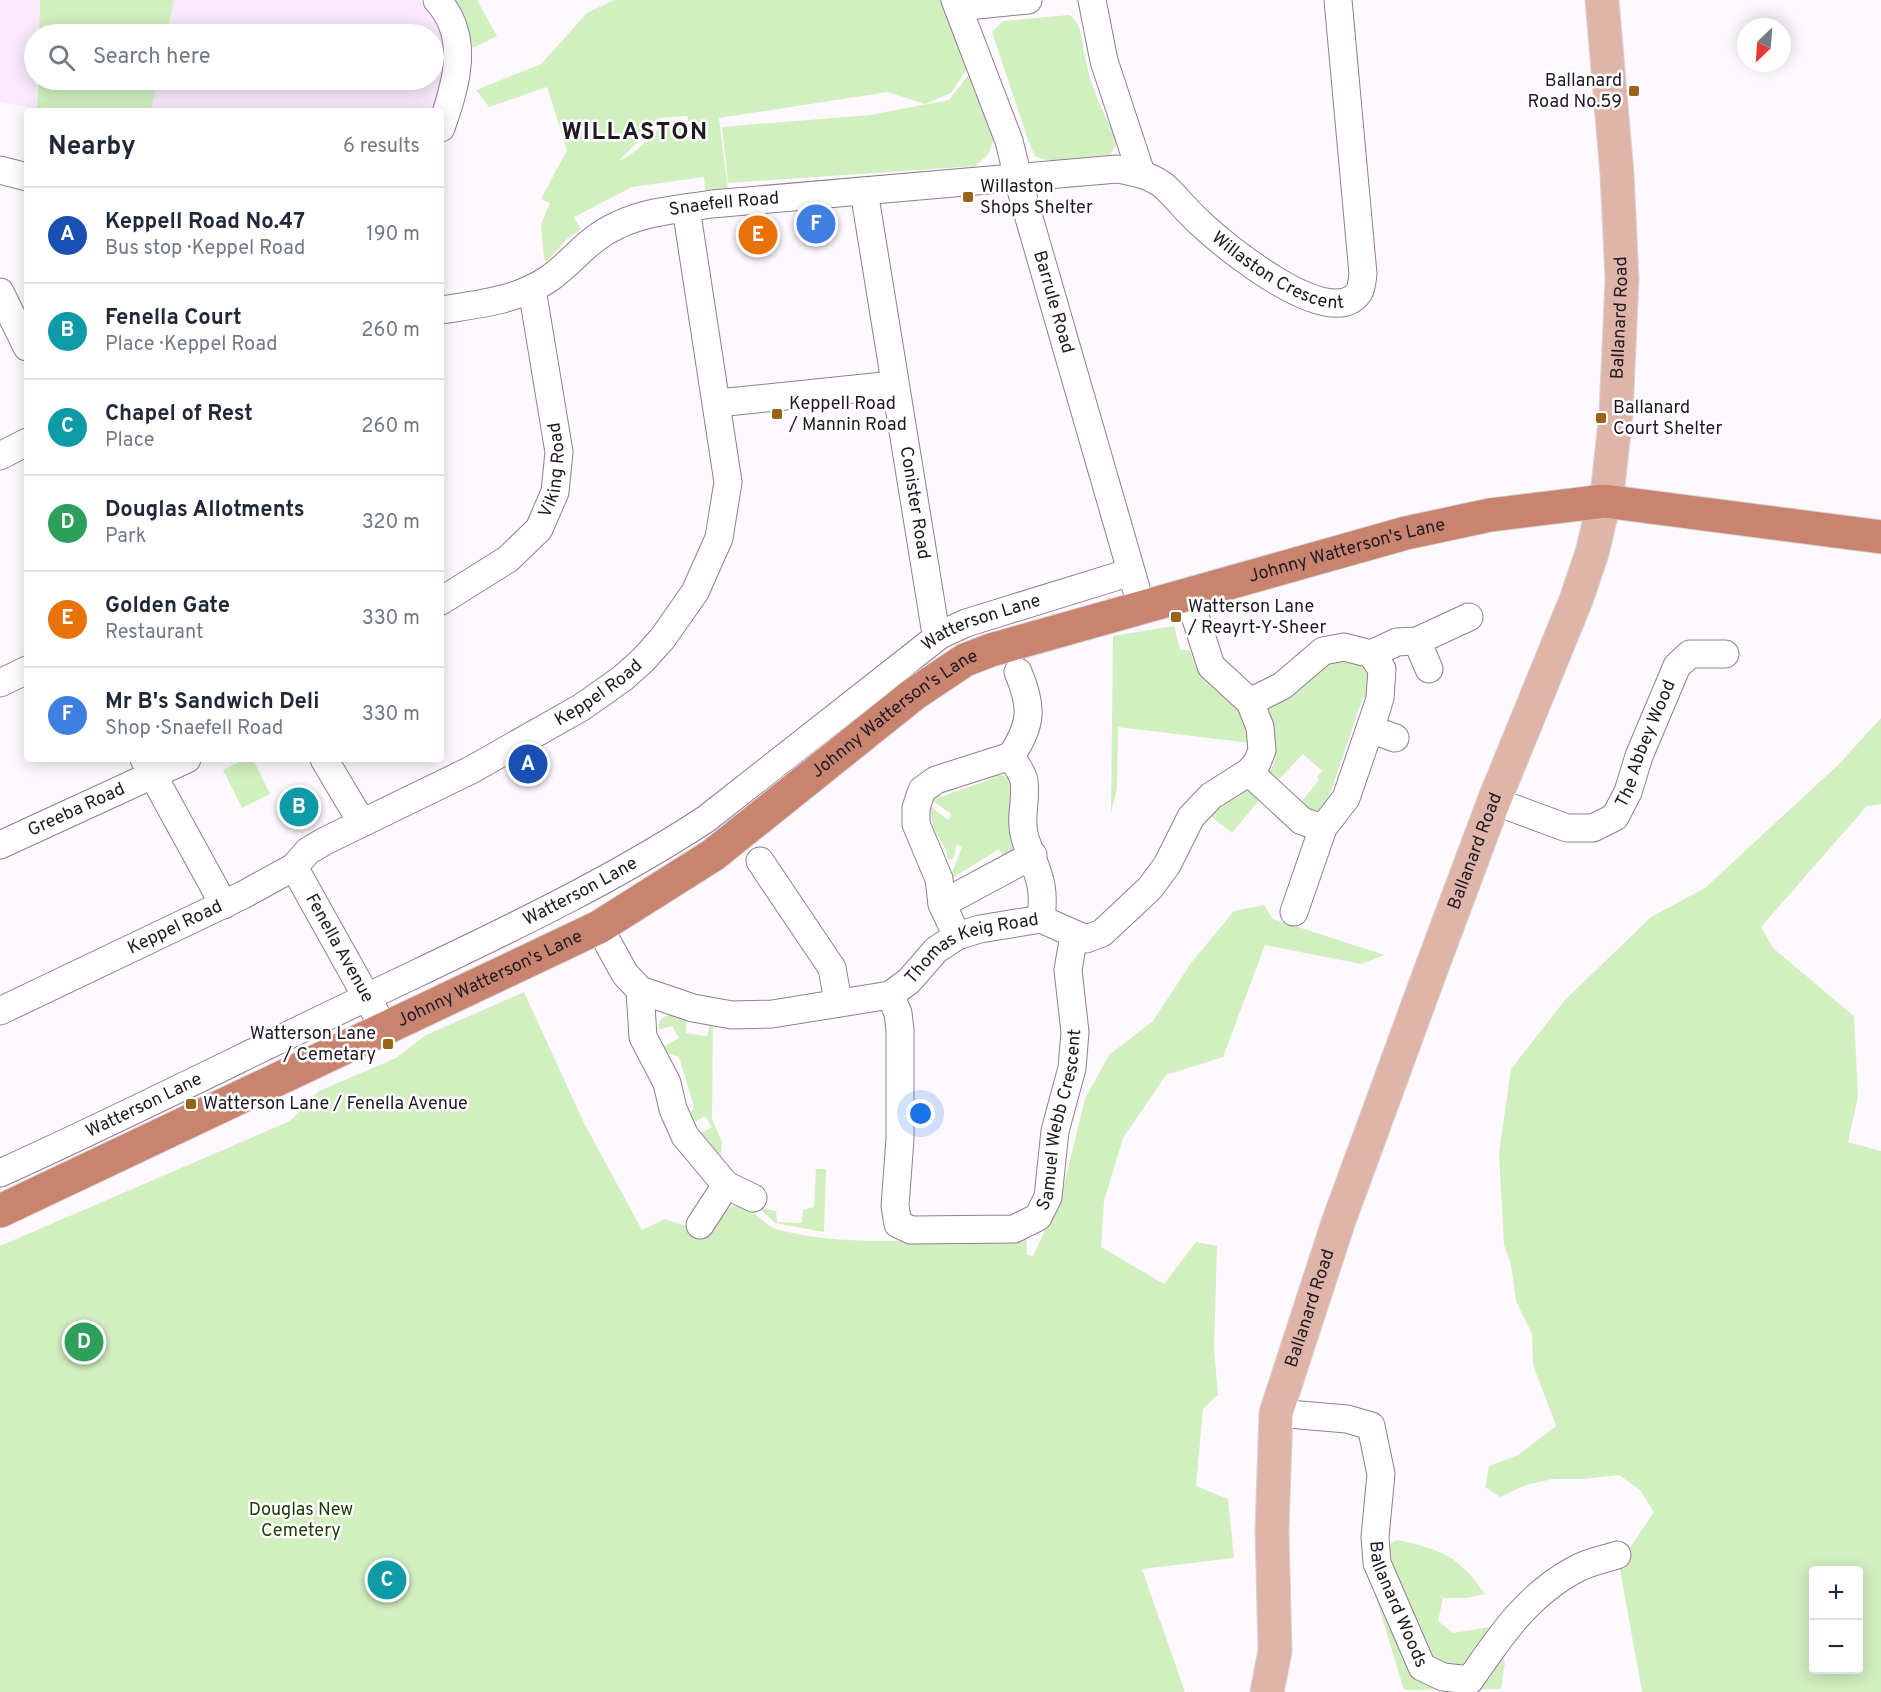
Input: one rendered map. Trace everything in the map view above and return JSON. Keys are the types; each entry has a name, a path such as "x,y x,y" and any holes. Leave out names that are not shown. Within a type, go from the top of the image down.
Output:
{"highway":[{"name":"Johnny Watterson's Lane","path":"0,1211 386,1030 599,927 713,855 914,694 965,660 991,650 1406,533 1490,515 1604,501 1881,537"}],"main road":[{"name":"Ballanard Road","path":"1267,1692 1275,1651 1272,1530 1276,1413 1338,1223 1494,801 1576,600 1592,554 1604,501 1616,414 1622,279 1617,174 1602,0"}],"street":[{"path":"437,0 452,20 459,47 457,72 444,118"},
{"path":"957,4 1028,0"},
{"path":"1092,0 1104,61 1141,173"},
{"name":"Willaston Crescent","path":"1141,173 1163,185 1200,223 1244,258 1287,286 1319,302 1336,304 1351,300 1360,290 1363,274 1338,0"},
{"name":"Barrule Road","path":"957,4 1009,141 1142,607"},
{"name":"Snaefell Road","path":"444,310 497,302 532,289 552,276 593,238 616,226 644,216 686,208 1018,177 1117,169 1141,173"},
{"path":"0,170 24,176"},
{"name":"Conister Road","path":"864,191 893,385 935,628 940,635"},
{"name":"Keppel Road","path":"0,1011 225,905 294,867 308,851 471,770 582,707 623,678 662,639 695,592 718,538 728,482 718,403 686,208"},
{"name":"Viking Road","path":"444,599 508,559 538,529 555,492 559,452 532,289"},
{"path":"0,292 24,340"},
{"path":"718,403 893,385"},
{"path":"0,456 24,444"},
{"name":"Watterson Lane","path":"0,1173 476,946 590,888 666,845 706,819 940,635 966,623 1131,572"},
{"name":"Thomas Keig Road","path":"640,990 693,1008 732,1015 772,1014 810,1009 838,1001 890,995 909,981 936,950 957,936 1022,921 1041,920 1086,939 1102,933 1158,878 1183,831 1201,805 1249,772 1257,763 1262,750 1263,739 1250,702 1211,666 1188,594"},
{"path":"1371,654 1397,642 1417,641 1469,617"},
{"path":"1417,641 1429,669"},
{"path":"1250,702 1282,686 1323,651 1344,647 1371,654 1382,669 1380,717 1346,798 1323,828 1294,912"},
{"name":"The Abbey Wood","path":"1494,801 1568,828 1593,828 1615,817 1628,792 1639,756 1677,666 1690,654 1725,654"},
{"path":"0,682 24,671"},
{"path":"957,936 942,904 939,879 916,824 916,808 922,790 936,780 1011,756 1023,739 1030,712 1017,684"},
{"path":"1011,756 1024,780 1022,817 1025,837 1042,881 1044,897 1041,920"},
{"name":"Greeba Road","path":"0,845 148,766 170,762"},
{"path":"326,762 362,823"},
{"path":"148,766 225,905"},
{"path":"1249,772 1302,821 1323,828"},
{"path":"942,904 1033,855"},
{"name":"Fenella Avenue","path":"294,867 386,1030"},
{"path":"767,877 832,968 838,1001"},
{"path":"599,927 626,974 640,990 643,1037 667,1083 673,1110 685,1136 726,1185 753,1198"},
{"name":"Samuel Webb Crescent","path":"890,995 898,1013 900,1030 900,1139 895,1206 898,1224 911,1230 1014,1229 1038,1216 1048,1197 1055,1131 1072,1068 1075,1032 1068,970 1074,935"},
{"path":"700,1225 726,1185"},
{"name":"Ballanard Woods","path":"1276,1413 1347,1419 1371,1426 1382,1474 1375,1537 1377,1563 1422,1667 1443,1677 1470,1680 1521,1609 1545,1589 1579,1567 1617,1555"}],"shaded area":[{"path":"0,0 40,0 39,24 24,24 24,90 36,90 37,108 0,102"},
{"path":"174,0 419,0 438,24 169,24"},
{"path":"156,90 440,90 436,108 152,108"}],"green space":[{"path":"40,0 174,0 169,24 39,24"},
{"path":"453,0 477,0 497,36 473,48"},
{"path":"614,0 941,0 969,66 951,93 925,104 888,92 719,118 728,190 706,195 704,177 632,187 574,217 581,229 566,240 547,261 544,260 541,224 550,203 541,199 567,150 547,87 489,107 476,90 541,64 587,13","holes":["687,116 692,131 681,123 668,122 626,158 619,161 660,118"]},
{"path":"1069,15 1079,26 1092,85 1115,135 1116,145 1110,155 1049,161 1035,156 992,32 1003,21"},
{"path":"973,69 993,141 989,153 976,166 728,183 722,127 870,115 949,100"},
{"path":"38,90 156,90 152,108 37,108"},
{"path":"1174,626 1180,650 1190,650 1201,676 1225,693 1239,709 1250,743 1118,727 1117,789 1111,812 1113,636"},
{"path":"1334,654 1372,669 1372,699 1363,697 1326,806 1315,811 1308,811 1297,807 1319,780 1317,777 1322,771 1303,754 1272,787 1266,777 1275,760 1276,751 1268,704 1279,701 1297,690"},
{"path":"1881,718 1881,804 1867,806 1761,927 1773,948 1854,1016 1858,1096 1848,1142 1881,1151 1881,1692 1642,1692 1619,1564 1654,1512 1640,1490 1619,1475 1583,1479 1552,1479 1526,1485 1500,1497 1485,1487 1489,1466 1518,1455 1556,1426 1533,1365 1532,1334 1516,1301 1511,1264 1504,1245 1499,1153 1511,1069 1565,1000 1651,917 1705,888 1839,764"},
{"path":"239,762 254,762 270,794 242,808 223,770"},
{"path":"996,773 1009,778 1015,784 1010,809 1009,833 1020,845 1007,862 999,849 949,880 962,847 957,844 953,859 948,859 934,828 931,813 924,808 930,806 948,820 951,814 929,798 936,793 940,797 991,779"},
{"path":"1246,790 1253,791 1261,798 1232,833 1209,815"},
{"name":"Douglas New Cemetery","path":"1264,905 1273,919 1385,955 1361,964 1265,945 1223,1057 1166,1075 1123,1138 1104,1201 1101,1247 1164,1284 1196,1242 1217,1246 1214,1349 1218,1395 1203,1409 1196,1486 1228,1499 1234,1558 1142,1569 1185,1692 0,1692 0,1246 290,1121 319,1091 396,1058 426,1035 524,992 584,1123 642,1230 665,1219 711,1234 726,1211 738,1205 749,1209 776,1229 836,1239 900,1241 1026,1232 1027,1255 1033,1256 1062,1193 1085,1099 1109,1055 1153,1021 1191,963 1234,911"},
{"path":"674,1014 687,1019 686,1033 707,1036 710,1024 713,1024 712,1119 722,1142 721,1156 699,1134 712,1127 705,1116 693,1123 689,1117 694,1107 679,1057 667,1053 663,1047 679,1038 672,1026 659,1030 659,1023 662,1019"},
{"path":"816,1169 826,1169 824,1232 775,1223 759,1208 776,1211 777,1222 802,1223 803,1210 814,1207"},
{"path":"1397,1540 1426,1547 1448,1556 1466,1571 1485,1594 1467,1598 1443,1598 1438,1621 1453,1633 1489,1627 1505,1662 1501,1689 1404,1690 1364,1558"}],"place":[{"name":"Ballanard Road No.59","path":"1634,91"},
{"name":"Willaston Shops Shelter","path":"968,197"},
{"name":"Mr B's Sandwich Deli","path":"816,224"},
{"name":"Golden Gate","path":"758,235"},
{"name":"Keppell Road / Mannin Road","path":"777,414"},
{"name":"Ballanard Court Shelter","path":"1601,418"},
{"name":"Watterson Lane / Reayrt-Y-Sheer","path":"1176,617"},
{"name":"Keppell Road No.47","path":"528,764"},
{"name":"Fenella Court","path":"299,807"},
{"name":"Watterson Lane / Cemetary","path":"388,1044"},
{"name":"Watterson Lane / Fenella Avenue","path":"191,1104"},
{"name":"Douglas Allotments","path":"84,1342"},
{"name":"Chapel of Rest","path":"387,1580"}],"district":[{"name":"WILLASTON","path":"635,133"}]}
